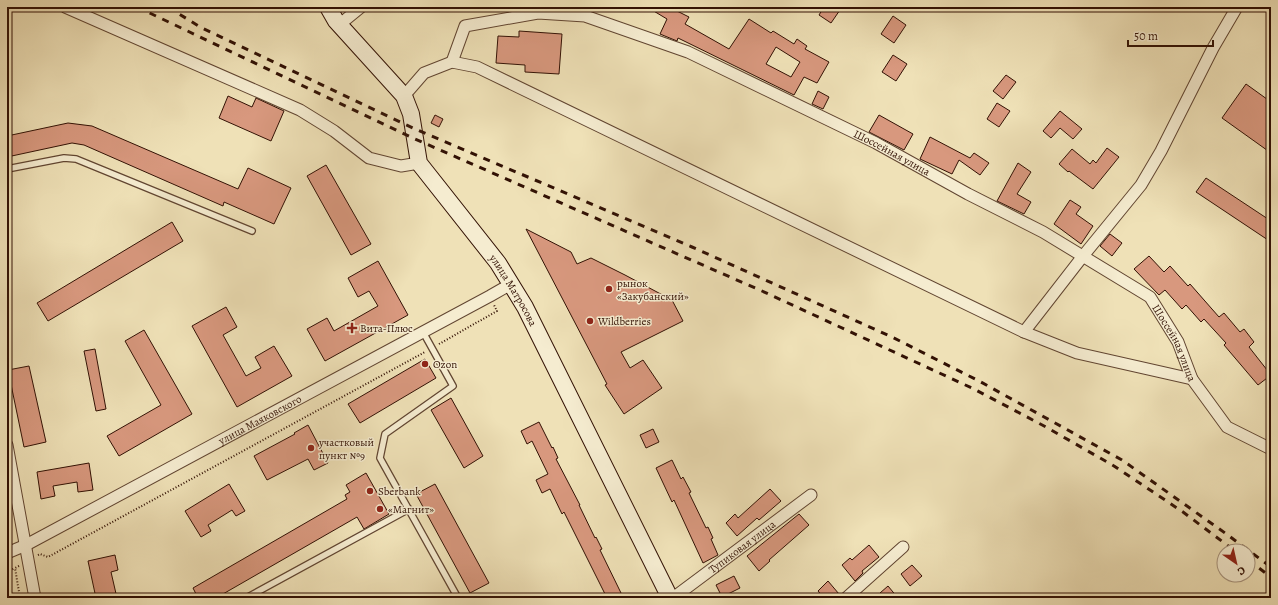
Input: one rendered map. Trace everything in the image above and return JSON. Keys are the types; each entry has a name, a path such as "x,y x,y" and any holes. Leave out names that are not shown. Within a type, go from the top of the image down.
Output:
{"main road":[{"name":"улица Матросова","path":"328,7 340,25 404,96 411,114 419,163 498,263 511,284 528,314 670,598"}],"street":[{"path":"64,7 300,110 334,131 369,158 401,166 419,163"},
{"path":"340,25 361,7"},
{"path":"1024,332 1141,185 1161,151 1213,48 1237,7"},
{"name":"Шоссейная улица","path":"452,62 465,26 538,13 585,16 688,52 862,136 968,194 1043,232 1150,297 1178,342 1192,378 1227,427 1271,449"},
{"path":"404,96 424,74 452,62 477,67 1024,332 1077,353 1192,378"},
{"name":"улица Маяковского","path":"7,553 511,284"},
{"path":"7,444 36,598"},
{"name":"Тупиковая улица","path":"673,598 811,495"},
{"path":"846,598 903,547"}],"lane":[{"path":"7,169 64,158 76,159 252,231"},
{"path":"423,332 453,386 385,434 380,458 458,598"},
{"path":"246,598 409,509"}],"path":[{"path":"7,572 40,554 48,557 432,348 497,311 490,296"},
{"path":"15,568 20,598"}],"building":[{"path":"647,7 669,7 689,17 685,24 729,49 749,19 771,33 773,31 794,44 797,39 807,46 805,49 829,62 817,83 804,77 794,95 678,38 677,41 660,34 667,19","holes":["776,47 800,62 791,77 766,64"]},
{"path":"824,7 842,7 831,23 819,15"},
{"path":"893,16 906,25 894,43 881,34"},
{"path":"519,31 562,34 559,74 525,72 525,65 496,63 498,36 519,37"},
{"path":"893,55 907,64 896,81 882,72"},
{"path":"1006,75 1016,82 1003,99 993,91"},
{"path":"1246,84 1271,102 1271,153 1222,118"},
{"path":"818,91 829,97 823,109 812,104"},
{"path":"228,96 252,107 256,98 284,111 271,141 219,118"},
{"path":"997,103 1010,111 999,127 987,119"},
{"path":"1060,111 1082,129 1073,139 1060,128 1051,138 1043,131"},
{"path":"435,115 443,119 439,127 431,123"},
{"path":"879,115 913,134 904,150 869,132"},
{"path":"68,123 92,126 238,189 248,168 291,188 274,224 224,202 223,206 84,145 72,143 7,157 7,136"},
{"path":"930,137 970,158 974,153 989,163 980,175 959,160 952,174 920,159"},
{"path":"1107,148 1119,157 1093,189 1059,164 1072,149 1090,164 1093,160 1096,163"},
{"path":"1018,163 1031,172 1017,194 1031,202 1024,214 997,201"},
{"path":"326,165 371,244 351,255 307,176"},
{"path":"1206,178 1271,221 1271,242 1196,192"},
{"path":"1070,200 1081,207 1076,214 1093,226 1081,244 1054,224"},
{"path":"172,222 183,241 48,321 37,303"},
{"name":"рынок «Закубанский»","path":"526,229 571,252 577,264 591,258 672,300 683,321 621,352 630,368 643,360 662,388 624,414 605,385 607,384"},
{"path":"1110,234 1122,243 1112,256 1100,246"},
{"path":"1149,256 1164,272 1170,266 1188,286 1190,284 1219,317 1224,313 1240,332 1244,329 1254,342 1249,347 1271,375 1258,385 1224,345 1226,343 1204,319 1201,322 1186,305 1182,309 1165,290 1159,295 1134,269"},
{"path":"378,261 408,315 325,361 307,329 327,318 334,331 378,306 369,291 358,297 348,278"},
{"path":"226,307 237,327 223,335 246,376 261,368 255,357 274,346 292,376 237,407 192,326"},
{"path":"144,330 192,414 119,456 107,436 161,405 125,341"},
{"path":"95,349 106,409 96,411 84,351"},
{"path":"425,359 436,378 360,423 348,404"},
{"path":"29,366 46,442 24,447 8,370"},
{"path":"451,398 483,456 464,468 431,410"},
{"path":"539,422 552,448 553,447 558,458 556,459 595,538 596,537 602,549 600,550 622,595 615,598 607,598 564,512 562,514 550,489 542,493 536,480 548,474 532,441 527,444 521,431"},
{"path":"308,425 328,463 314,470 308,459 267,480 254,456 295,434 294,433"},
{"path":"653,429 659,442 646,448 640,435"},
{"path":"672,460 681,479 683,477 691,492 689,493 706,528 708,527 713,538 711,539 718,555 703,563 674,500 672,502 656,468"},
{"path":"89,463 93,490 78,492 77,482 53,486 55,496 41,499 37,472"},
{"path":"366,473 389,514 364,529 357,517 216,598 198,598 193,588 347,499 345,495 350,492 346,485"},
{"path":"229,484 245,511 236,516 232,510 208,525 211,531 201,537 185,511"},
{"path":"435,484 489,583 470,593 416,494"},
{"path":"770,489 781,501 759,520 757,518 737,536 726,523 735,514 738,518"},
{"path":"799,514 809,525 769,560 770,561 759,571 747,556"},
{"path":"869,545 879,557 862,571 863,573 855,581 842,565 850,558 852,560"},
{"path":"115,555 118,570 111,572 117,598 96,598 88,561"},
{"path":"912,565 922,576 910,586 901,574"},
{"path":"734,576 740,588 722,597 716,585"},
{"path":"828,581 839,594 834,598 824,598 818,591"},
{"path":"888,586 898,598 884,598 880,593"}],"railway":[{"path":"137,7 415,139 762,291 974,389 1046,427 1114,466 1183,512 1224,543"},
{"path":"168,7 200,27 413,128 692,247 892,337 979,381 1122,460 1271,567"},
{"path":"1256,566 1271,577"}],"place":[{"name":"рынок «Закубанский»","path":"609,289"},
{"name":"Wildberries","path":"590,321"},
{"name":"Вита-Плюс","path":"352,328"},
{"name":"Ozon","path":"425,364"},
{"name":"участковый пункт №9","path":"311,448"},
{"name":"Sberbank","path":"370,491"},
{"name":"«Магнит»","path":"380,509"}]}
